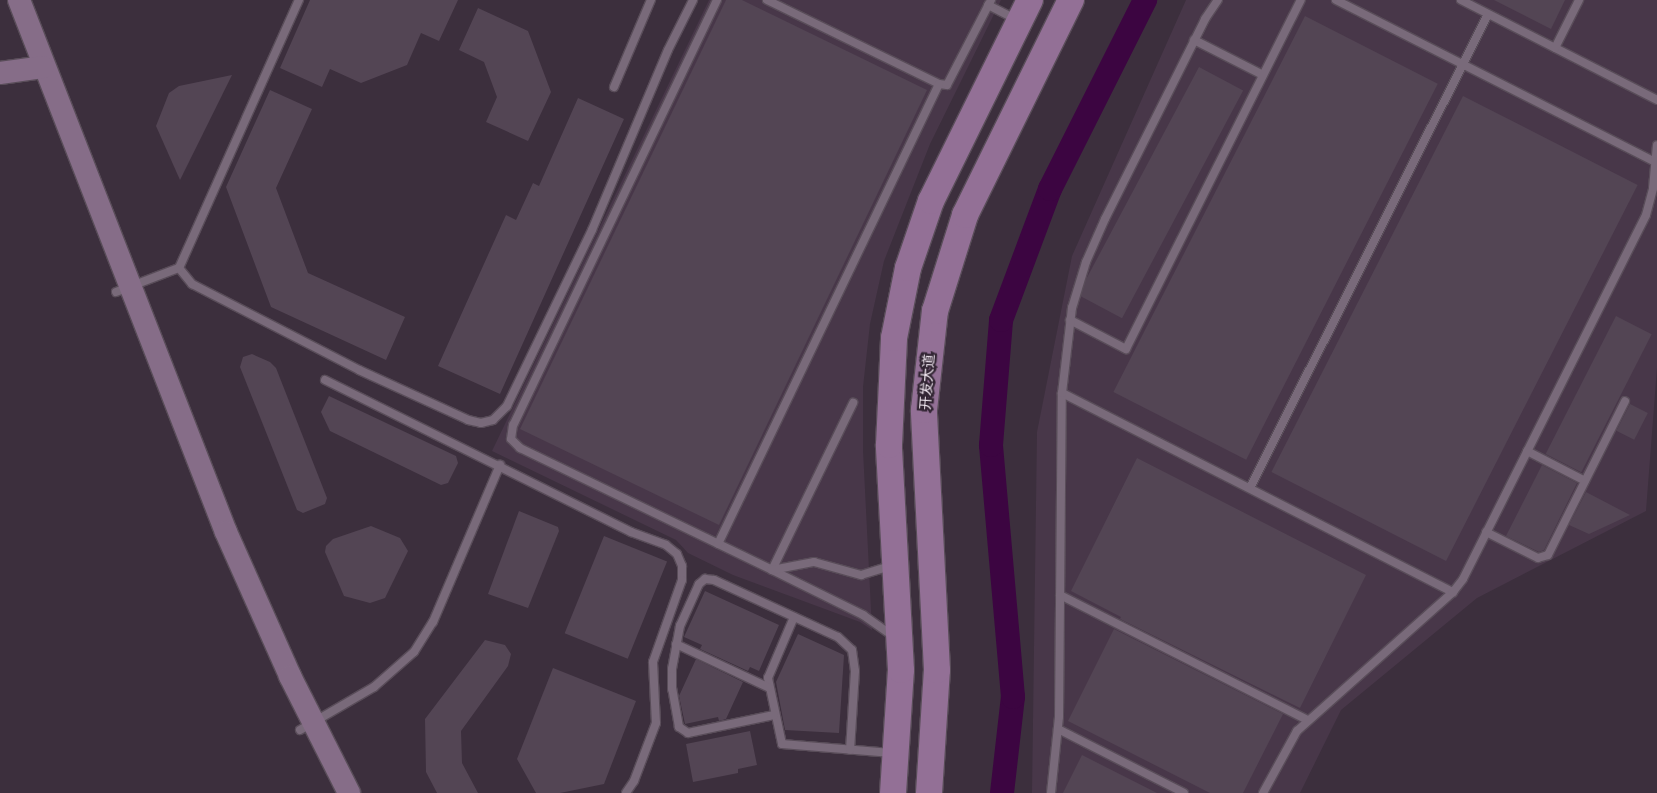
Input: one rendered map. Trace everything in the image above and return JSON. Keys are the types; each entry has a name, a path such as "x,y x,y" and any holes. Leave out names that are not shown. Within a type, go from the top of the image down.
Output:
{"main road":[{"path":"4,0 36,68 123,289 334,793"},
{"path":"19,0 36,68"},
{"name":"开发大道","path":"929,793 937,670 924,410 935,311 965,215 1071,0"},
{"path":"893,793 900,644 888,410 900,303 931,201 1025,11"},
{"path":"0,74 36,68"},
{"path":"307,727 349,793"}],"lane":[{"path":"123,289 178,268 299,0"},
{"path":"614,87 652,0"},
{"path":"178,268 192,284 359,370 468,420 480,423 493,420 507,406 592,230 668,50 693,0"},
{"path":"717,0 511,431 511,438 520,448 874,620 900,644"},
{"path":"767,0 939,84 947,85 953,79 989,3 1025,11"},
{"path":"1051,793 1058,729 1062,393 1070,320 1086,262 1101,227 1194,40 1218,0"},
{"path":"1070,320 1126,348 1301,0"},
{"path":"1336,0 1655,162"},
{"path":"1460,0 1657,100"},
{"path":"1555,48 1580,0"},
{"path":"1250,488 1488,14"},
{"path":"1194,40 1263,75"},
{"path":"718,544 939,84"},
{"path":"1263,793 1288,744 1307,720 1454,592 1646,215 1651,202 1657,145"},
{"path":"325,380 500,465 631,532 670,547 681,562 682,580 653,662 656,723 626,793"},
{"path":"1062,393 1454,592"},
{"path":"1486,532 1544,559 1625,401"},
{"path":"772,570 853,403"},
{"path":"1527,451 1585,481"},
{"path":"307,727 388,677 424,638 500,465"},
{"path":"772,570 814,562 861,576 896,564"},
{"path":"774,715 682,732 671,679 676,644 684,618 699,584 705,579 714,580 838,637 852,650 855,671 850,750"},
{"path":"1060,595 1307,720"},
{"path":"794,617 770,670 768,687 782,744 896,754"},
{"path":"676,644 768,687"},
{"path":"1058,729 1184,793"}],"shaded area":[{"path":"709,0 1001,0 930,144 884,261 870,324 863,387 863,450 872,630 860,622 733,575 688,553 676,540 492,451"},
{"path":"1186,0 1657,0 1657,368 1646,511 1477,598 1341,710 1300,793 1032,793 1037,432 1072,256"}],"building":[{"path":"310,0 458,0 439,41 421,33 407,65 361,83 330,69 322,87 280,68"},
{"path":"726,0 742,0 927,90 719,525 520,429"},
{"path":"1494,0 1565,0 1551,29"},
{"path":"478,8 528,31 551,92 528,141 486,122 497,97 484,62 459,50"},
{"path":"1305,16 1438,84 1246,460 1113,392"},
{"path":"1199,67 1243,90 1122,318 1078,295"},
{"path":"232,75 180,180 156,126 169,93 179,86"},
{"path":"270,90 312,109 276,188 308,273 405,317 386,360 271,307 226,187"},
{"path":"1463,96 1638,185 1446,561 1271,472"},
{"path":"578,98 624,119 500,394 438,366 506,215 516,220 533,183 539,186"},
{"path":"1616,316 1652,334 1581,472 1546,454"},
{"path":"252,354 270,362 276,368 327,498 325,504 303,513 297,510 240,367 243,357"},
{"path":"329,396 456,456 458,463 448,483 441,485 330,431 321,412"},
{"path":"1630,404 1648,413 1634,440 1616,431"},
{"path":"1137,458 1366,575 1300,708 1120,619 1121,617 1071,591"},
{"path":"1542,465 1577,483 1544,550 1539,552 1506,536"},
{"path":"1586,492 1630,515 1589,534 1569,525"},
{"path":"519,511 558,527 559,531 528,608 488,594"},
{"path":"371,526 400,538 408,551 385,598 370,603 344,596 325,552 326,546 333,539"},
{"path":"604,536 667,561 628,659 565,633"},
{"path":"705,591 779,625 759,671 750,667 748,671 700,649 702,645 684,637"},
{"path":"1114,629 1283,714 1243,793 1210,793 1068,721"},
{"path":"798,634 844,655 839,733 785,730 776,682"},
{"path":"485,640 505,645 511,654 508,666 461,731 462,763 478,793 437,793 426,772 425,719"},
{"path":"696,659 743,682 726,719 719,721 718,717 685,724 679,696"},
{"path":"553,668 636,701 604,784 560,793 536,793 517,759"},
{"path":"750,731 757,765 738,769 738,773 693,782 686,744"},
{"path":"1082,755 1157,793 1063,793"}],"waterway":[{"path":"1002,793 1013,697 991,445 1001,320 1050,189 1145,0"}]}
